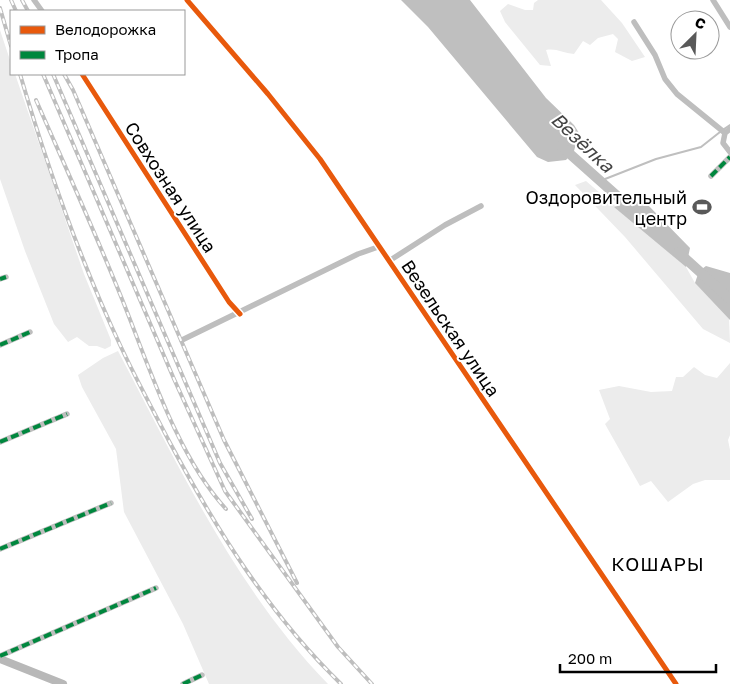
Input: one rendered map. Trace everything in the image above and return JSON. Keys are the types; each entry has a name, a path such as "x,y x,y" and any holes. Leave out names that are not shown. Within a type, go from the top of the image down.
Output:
{"main road":[{"path":"0,658 63,684"}],"street":[{"name":"Везельская улица","path":"186,0 268,94 320,159 676,684"},
{"path":"713,0 730,27"},
{"path":"634,22 655,55 665,79 677,94 718,129 728,131 723,143 730,152"},
{"name":"Совхозная улица","path":"83,75 229,302 240,314"},
{"path":"710,176 730,157"},
{"path":"389,261 446,225 481,206"},
{"path":"182,340 240,314 358,254 378,247"},
{"path":"0,279 6,277"},
{"path":"0,344 30,332"},
{"path":"0,442 67,414"},
{"path":"0,549 111,503"},
{"path":"0,658 156,588"},
{"path":"183,684 202,675"}],"shaded area":[{"path":"401,0 470,0 546,98 574,125 579,133 574,151 566,160 548,162 537,157 428,27"},
{"path":"538,0 601,0 622,23 645,57 632,61 615,52 618,39 613,34 598,38 590,45 583,41 574,54 546,50 551,66 540,65 505,22 500,11 508,4 525,10 533,10 534,3"},
{"path":"0,30 10,60 10,75 15,75 84,274 111,340 111,346 105,349 89,346 77,337 68,342 54,324 25,251 0,179"},
{"path":"586,181 686,267 695,283 729,317 730,343 703,329 625,237 575,185"},
{"path":"640,199 690,248 686,267 614,207"},
{"path":"706,266 730,273 730,320 695,283 699,271"},
{"path":"118,351 187,482 237,567 295,647 328,684 209,684 183,624 124,512 116,449 82,387 78,375 103,358"},
{"path":"730,363 730,435 728,440 730,480 705,480 693,484 668,502 651,481 640,486 605,424 610,419 599,390 619,386 651,392 672,391 676,377 683,377 694,367 705,375 717,378"}],"waterway":[{"path":"724,129 730,125"},
{"path":"600,181 656,159 701,147 720,132"},
{"name":"Везёлка","path":"561,146 634,211"},
{"name":"Везёлка","path":"678,252 730,299"}],"railway":[{"path":"11,0 16,10"},
{"path":"22,0 27,10"},
{"path":"0,8 10,43"},
{"path":"20,75 41,143 78,247 127,359 169,441 225,538 267,600 290,629 341,684"},
{"path":"43,75 174,379 225,491 338,647 372,684"},
{"path":"53,75 220,463 252,519"},
{"path":"65,75 73,90 224,440 297,583"},
{"path":"36,100 112,274 154,381 179,437 209,488 226,509"}],"marked path":[{"path":"711,176 730,157"},
{"path":"0,279 6,277"},
{"path":"0,345 30,332"},
{"path":"0,442 67,414"},
{"path":"0,549 111,503"},
{"path":"0,656 156,588"},
{"path":"183,684 202,675"}],"cycle path":[{"path":"187,0 268,94 320,159 676,684"},
{"path":"83,75 229,302 240,314"}],"place":[{"name":"Оздоровительный центр","path":"702,207"}],"district":[{"name":"КОШАРЫ","path":"658,563"}]}
